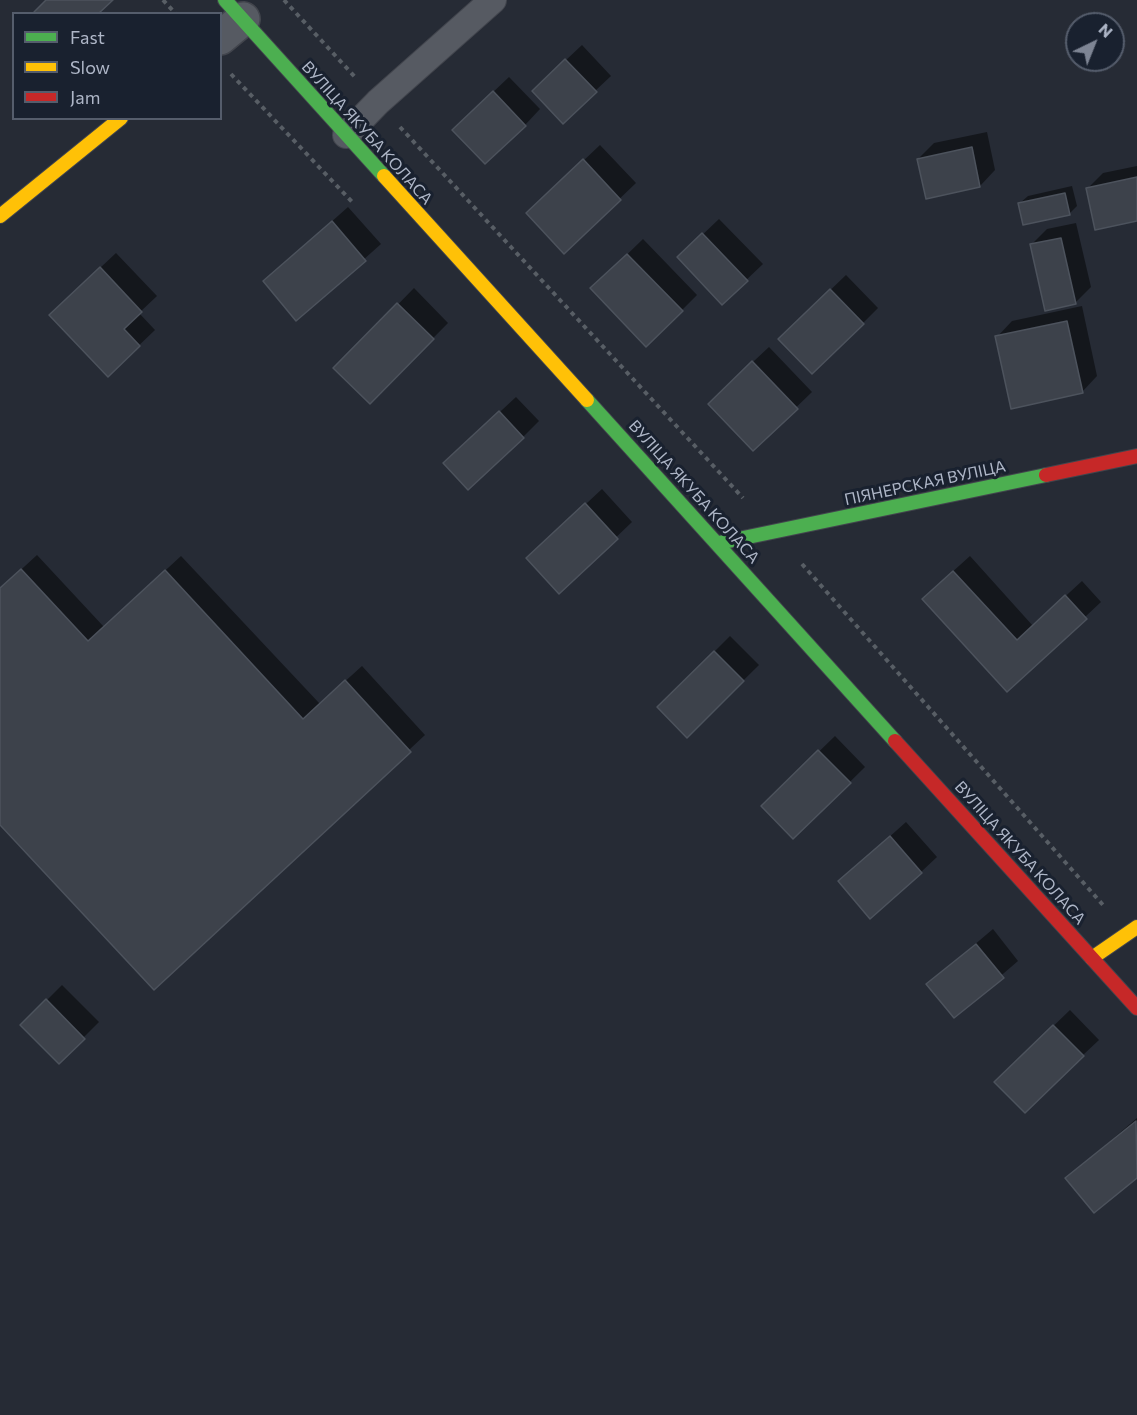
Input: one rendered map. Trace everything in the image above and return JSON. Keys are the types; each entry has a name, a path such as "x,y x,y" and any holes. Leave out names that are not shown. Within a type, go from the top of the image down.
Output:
{"main road":[{"name":"ВУЛІЦА ЯКУБА КОЛАСА","path":"229,19 346,135 719,543 1137,1008"},
{"path":"0,216 120,120"},
{"name":"ПІЯНЕРСКАЯ ВУЛІЦА","path":"719,543 1137,456"},
{"path":"1092,958 1133,930"}],"lane":[{"path":"346,135 378,102 493,0"}],"path":[{"path":"163,0 174,12"},
{"path":"285,0 773,531 1133,930"}],"building":[{"path":"46,0 113,0 100,12 34,12"},
{"path":"565,59 597,92 563,124 532,91"},
{"path":"493,91 526,126 485,164 452,130"},
{"path":"972,147 980,187 926,199 917,159"},
{"path":"583,159 621,200 564,254 526,213"},
{"path":"1137,177 1137,221 1095,230 1086,188"},
{"path":"1065,193 1070,215 1023,225 1018,203"},
{"path":"332,221 366,261 296,321 263,281"},
{"path":"702,233 748,281 722,305 677,257"},
{"path":"1061,238 1076,304 1045,311 1030,244"},
{"path":"627,254 683,311 646,347 590,288"},
{"path":"100,267 142,312 124,329 140,346 108,377 49,315"},
{"path":"830,289 864,324 812,374 778,339"},
{"path":"397,303 434,339 370,404 333,368"},
{"path":"1067,321 1083,393 1011,409 995,336"},
{"path":"752,361 798,409 753,451 708,404"},
{"path":"499,411 524,438 468,490 443,463"},
{"path":"585,503 618,539 559,594 526,558"},
{"path":"21,569 88,641 165,570 303,719 345,680 411,752 154,990 0,825 0,588"},
{"path":"953,571 1017,640 1065,595 1087,619 1007,692 922,599"},
{"path":"714,651 744,681 687,738 657,707"},
{"path":"818,750 851,783 793,839 761,806"},
{"path":"890,836 922,873 870,919 838,881"},
{"path":"976,944 1004,978 954,1018 926,984"},
{"path":"46,999 85,1039 59,1064 20,1025"},
{"path":"1053,1025 1084,1056 1025,1113 994,1082"},
{"path":"1136,1121 1137,1178 1094,1213 1065,1178"}],"traffic: fast":[{"path":"225,0 384,176"},
{"path":"587,400 895,741"},
{"path":"719,543 1046,475"}],"traffic: slow":[{"path":"0,216 119,120"},
{"path":"384,176 587,400"},
{"path":"1092,958 1137,927"}],"traffic: jam":[{"path":"1046,475 1137,456"},
{"path":"895,741 1137,1008"}]}
